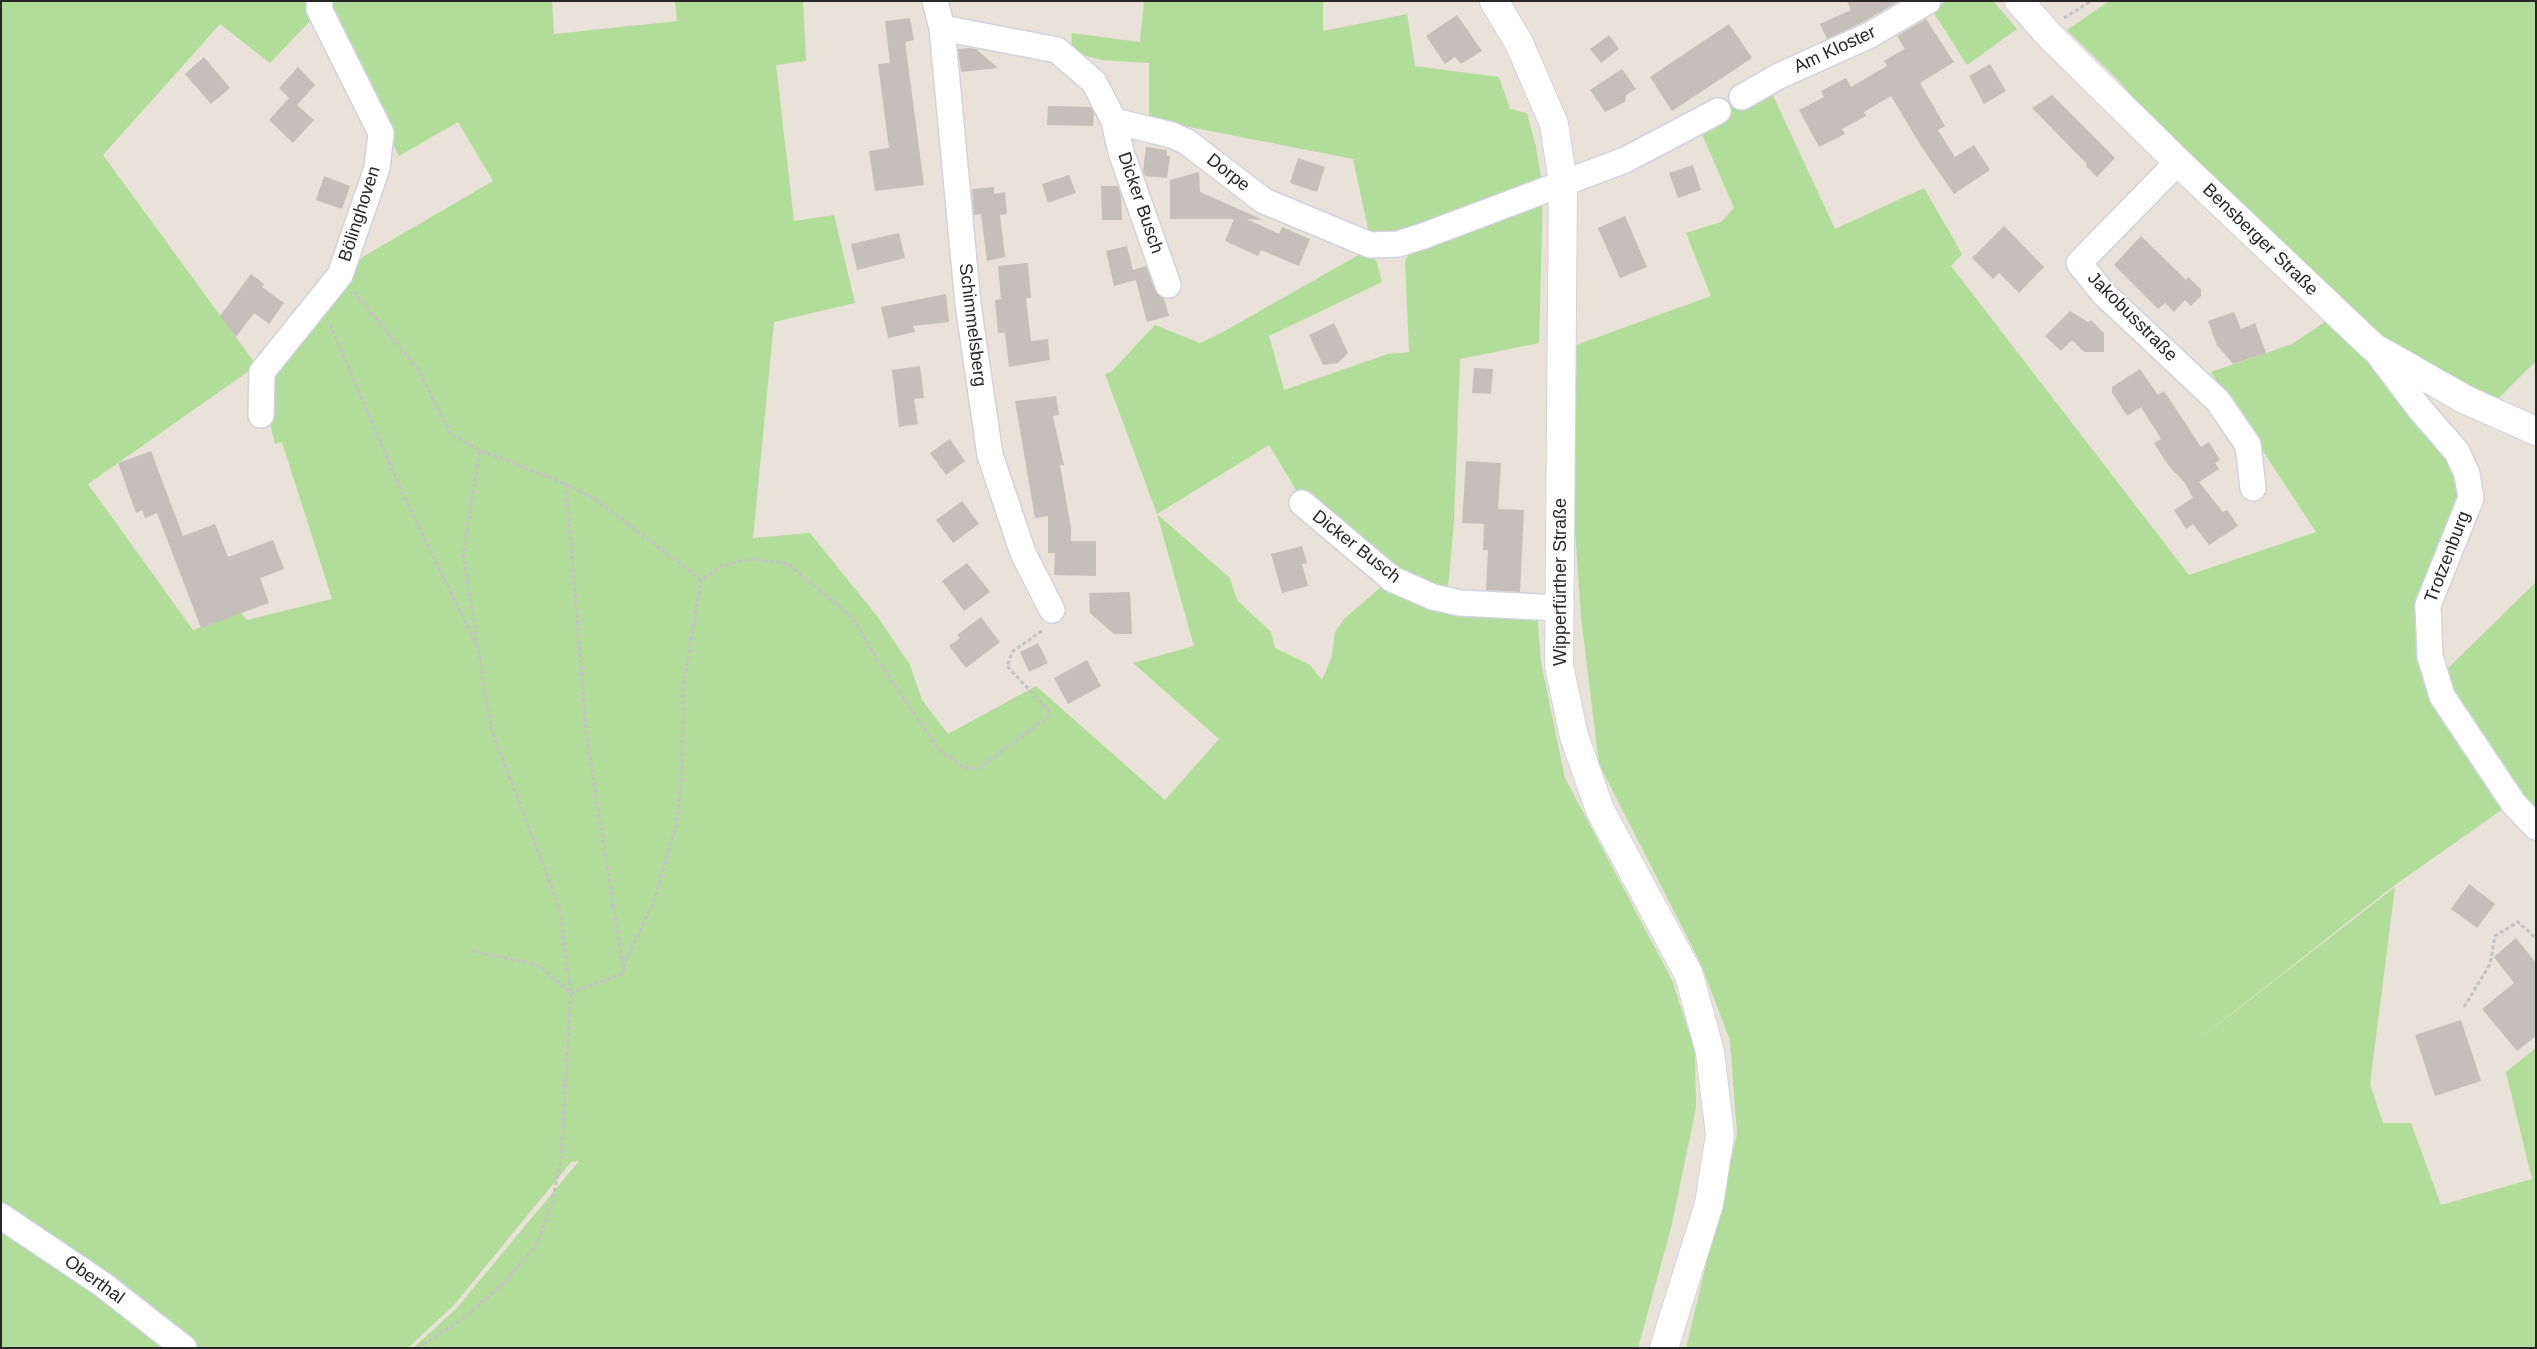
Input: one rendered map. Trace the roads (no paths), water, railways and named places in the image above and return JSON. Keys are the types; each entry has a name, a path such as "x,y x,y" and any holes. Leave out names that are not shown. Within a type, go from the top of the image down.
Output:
{"main road":[{"name":"Wipperfürther Straße","path":"1494,1 1519,43 1554,124 1563,182 1559,666 1574,736 1600,810 1690,975 1710,1052 1720,1135 1709,1204 1664,1348"},
{"name":"Bensberger Straße","path":"2019,1 2041,26 2178,162 2372,347 2466,400 2536,431"}],"street":[{"name":"Bölinghoven","path":"261,414 262,372 340,275 377,168 381,133 319,9 320,1"},
{"path":"935,1 942,28 1057,50 1094,82 1114,121"},
{"name":"Am Kloster","path":"1742,97 1779,76 1870,35 1928,1"},
{"name":"Schimmelsberg","path":"942,28 968,304 990,455 1023,553 1052,610"},
{"path":"1563,182 1626,160 1718,111"},
{"name":"Dorpe","path":"1114,121 1172,135 1187,142 1264,201 1370,245 1398,244 1426,235 1563,182"},
{"name":"Dicker Busch","path":"1114,121 1121,152 1168,285"},
{"name":"Jakobusstraße","path":"2178,162 2079,263 2103,293 2218,401 2248,446 2253,488"},
{"name":"Trotzenburg","path":"2372,347 2419,408 2457,452 2468,474 2471,498 2428,605 2430,656 2442,696 2514,804 2536,827"},
{"name":"Dicker Busch","path":"1302,503 1392,580 1433,597 1460,603 1559,608"},
{"name":"Oberthal","path":"1,1216 102,1284 184,1348"}]}
